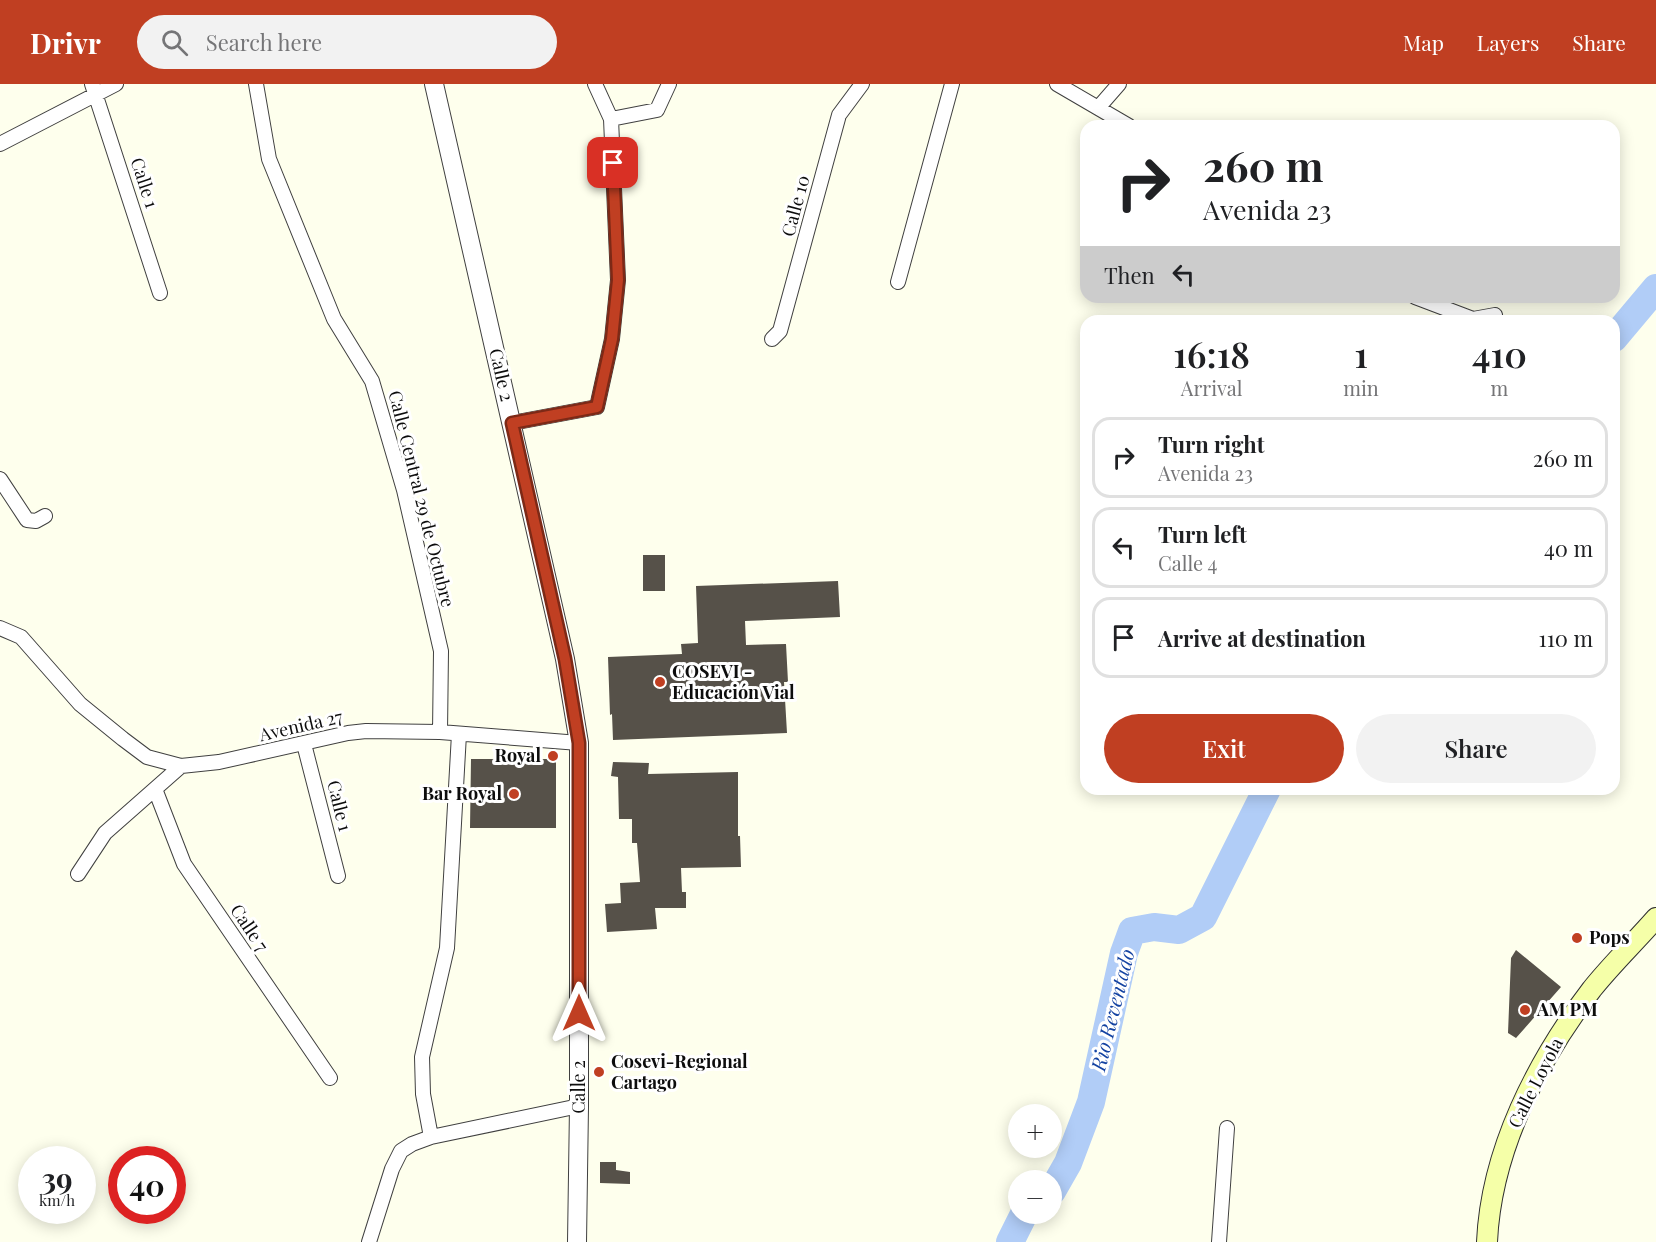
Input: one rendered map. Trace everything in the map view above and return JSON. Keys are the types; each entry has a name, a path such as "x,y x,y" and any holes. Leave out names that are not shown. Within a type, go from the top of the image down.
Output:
{"main road":[{"name":"Calle Loyola","path":"1486,1242 1489,1204 1505,1148 1538,1072 1551,1048 1594,987 1656,918"}],"street":[{"path":"0,144 94,89 116,84"},
{"name":"Calle Central 29 de Octubre","path":"256,84 269,159 334,319 372,381 404,490 441,651 440,732"},
{"name":"Calle 2","path":"434,84 565,659 579,743 577,1242"},
{"path":"512,423 597,407 612,339 618,280 611,119 595,84"},
{"path":"611,119 657,110 669,84"},
{"name":"Calle 10","path":"772,339 780,331 839,115 862,84"},
{"path":"898,282 952,84"},
{"path":"1057,84 1119,120"},
{"path":"1098,108 1119,84"},
{"name":"Calle 1","path":"94,89 160,293"},
{"path":"1431,303 1462,315"},
{"path":"0,479 27,520 36,521 45,516"},
{"path":"0,628 21,637 80,704 123,739 147,757 181,766"},
{"name":"Avenida 27","path":"181,766 219,762 366,731 440,732 579,743"},
{"path":"431,1137 423,1094 422,1057 447,948 459,734"},
{"name":"Calle 1","path":"304,744 338,876"},
{"path":"78,873 105,833 181,766"},
{"name":"Calle 7","path":"155,789 184,864 330,1078"},
{"path":"369,1242 392,1169 401,1151 431,1137 579,1106"},
{"path":"1219,1242 1227,1128"}],"building":[{"path":"643,555 665,555 665,591 643,591"},
{"path":"838,581 840,617 745,621 746,645 786,644 788,682 784,682 787,733 613,740 608,657 682,654 681,644 698,643 696,586"},
{"name":"Bar Royal","path":"471,759 556,759 556,828 470,828"},
{"path":"613,762 649,763 648,774 738,772 738,836 740,836 741,867 681,868 682,892 686,892 686,908 655,908 657,929 607,932 605,904 621,903 620,883 640,882 637,843 632,843 632,819 619,819 618,777 611,776"},
{"name":"AM PM","path":"1516,950 1561,987 1516,1038 1508,1033 1511,958"},
{"path":"600,1162 616,1162 616,1170 630,1172 630,1184 600,1183"}],"waterway":[{"name":"Rio Reventado","path":"1620,331 1656,288"},
{"name":"Rio Reventado","path":"1062,1174 1091,1102 1124,953 1132,931 1154,927 1179,930 1203,917 1264,795"},
{"name":"Rio Reventado","path":"1010,1242 1019,1224"}],"place":[{"name":"COSEVI - Educación Vial","path":"660,682"},
{"name":"Royal","path":"553,756"},
{"name":"Bar Royal","path":"514,794"},
{"name":"Pops","path":"1577,938"},
{"name":"AM PM","path":"1525,1010"},
{"name":"Cosevi-Regional Cartago","path":"599,1072"}],"route":[{"path":"579,1013 579,743 565,659 512,423 597,407 612,339 618,280 613,163"}]}
